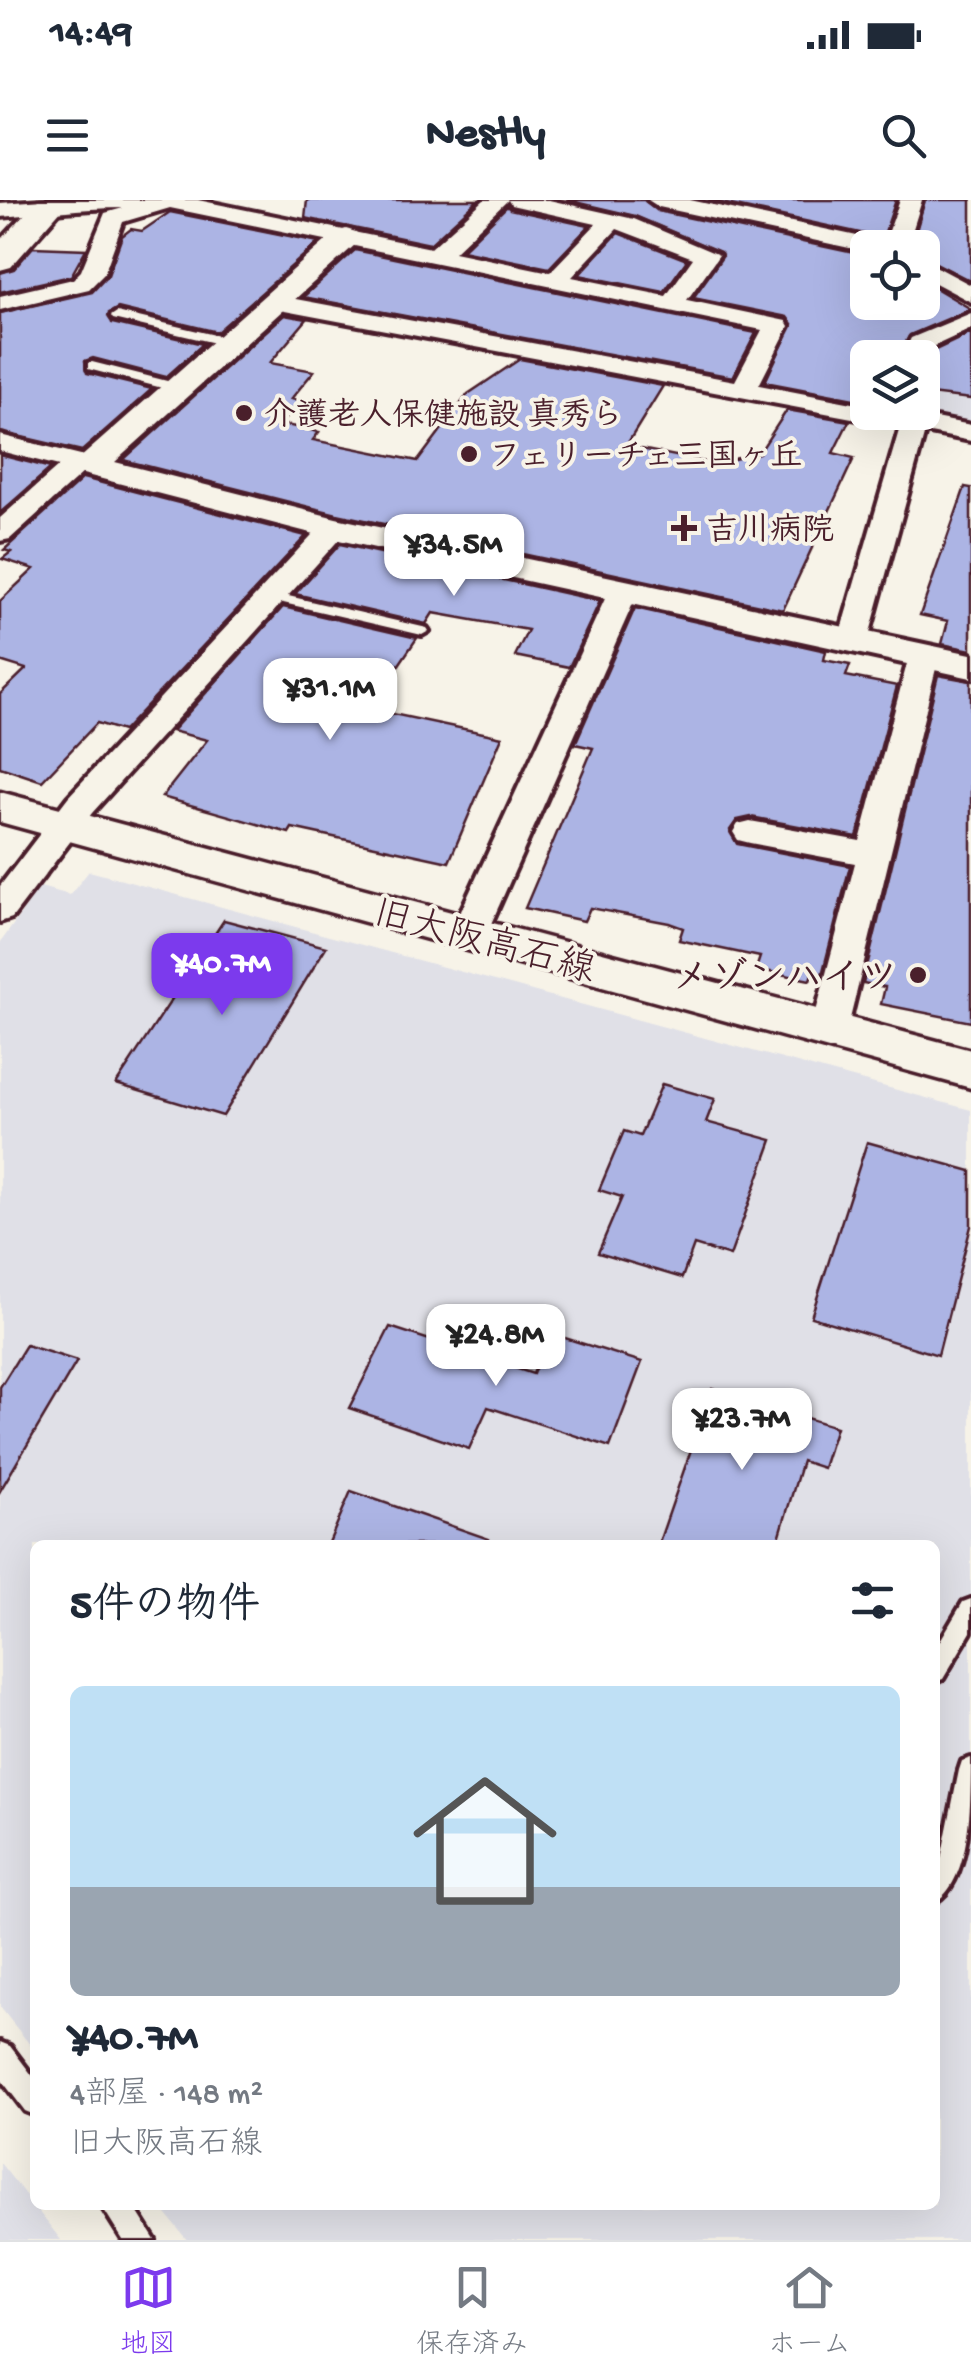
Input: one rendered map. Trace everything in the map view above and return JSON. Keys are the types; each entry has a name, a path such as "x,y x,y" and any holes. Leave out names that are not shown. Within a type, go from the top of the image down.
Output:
{"main road":[{"path":"0,260 53,202"},
{"name":"旧大阪高石線","path":"0,807 971,1070"}],"street":[{"path":"275,221 305,200"},
{"path":"435,257 497,200"},
{"path":"519,200 612,221 708,254 670,307"},
{"path":"659,200 850,241"},
{"path":"901,230 910,200"},
{"path":"0,303 81,284 92,274 113,218 173,201"},
{"path":"0,210 53,202 173,201 670,307 777,326 743,390"},
{"path":"554,282 612,221"},
{"path":"0,533 178,388 346,238"},
{"path":"940,276 971,294"},
{"path":"274,302 850,409"},
{"path":"925,340 971,320"},
{"path":"940,428 971,433"},
{"path":"853,640 912,430"},
{"path":"0,442 334,528 971,666"},
{"path":"0,910 64,827 334,528"},
{"path":"468,935 624,590"},
{"path":"829,1032 924,656"},
{"path":"750,832 874,855"}],"lane":[{"path":"117,316 228,342"},
{"path":"92,366 178,388"},
{"path":"271,596 422,631"},
{"path":"940,1663 971,1610"},
{"path":"940,1885 950,1876 971,1770"},
{"path":"0,2056 30,2095"},
{"path":"118,2210 142,2240"}],"shaded area":[{"path":"971,330 971,424 940,419 940,347"},
{"path":"89,871 971,1110 971,2240 187,2240 163,2210 940,2210 940,1540 30,1540 30,2045 0,2007 0,943 40,887 70,895"},
{"path":"0,2163 30,2201 30,2210 37,2210 61,2240 0,2240"}],"building":[{"path":"307,200 478,200 430,244 305,218"},
{"path":"566,200 644,200 658,211 850,252 850,320 940,320 940,291 971,309 910,335 907,340 850,340 850,398 765,382 792,324 787,317 693,298 722,257 720,252 635,216"},
{"path":"708,200 896,200 886,230 850,231"},
{"path":"925,200 971,200 971,281 940,265 940,230 916,230"},
{"path":"507,206 589,226 549,268 462,250"},
{"path":"170,212 319,242 217,332 118,308 109,313 112,323 203,344 166,377 93,358 85,361 87,373 152,389 82,451 0,432 0,313 92,292 108,275 122,236 131,229 142,231"},
{"path":"618,233 687,260 664,292 579,275"},
{"path":"33,247 86,249 71,276 0,292 0,273 14,269"},
{"path":"355,250 756,333 733,377 303,297"},
{"path":"284,315 307,319 270,363 314,371 291,399 300,401 281,424 319,432 313,440 418,461 468,394 520,359 663,386 626,446 715,464 759,453 787,410 849,421 833,453 854,458 783,610 337,514 123,460"},
{"path":"971,333 971,399 940,395 940,348"},
{"path":"0,455 51,468 0,513"},
{"path":"83,478 306,536 123,731 97,723 42,781 0,767 0,694 26,669 0,661 0,601 34,569 2,559 11,552 4,550"},
{"path":"965,487 971,488 971,650 942,644 948,621 920,615"},
{"path":"340,544 600,601 569,667 515,656 528,630 433,613 426,624 295,594"},
{"path":"283,607 417,638 369,709 502,737 449,862 292,828 289,833 162,797 207,740 172,731"},
{"path":"635,608 826,651 824,660 850,665 846,676 897,686 857,837 751,817 737,820 730,830 737,844 850,866 822,975 812,973 810,980 756,969 760,957 679,940 683,928 669,923 590,908 584,921 525,908 593,748 575,744"},
{"path":"938,675 971,681 971,1022 881,1004 885,987 863,983"},
{"path":"224,920 326,947 223,1116 116,1084"},
{"path":"662,1084 715,1099 706,1122 772,1140 730,1256 694,1245 682,1278 598,1253 622,1197 599,1190 624,1131 640,1136"},
{"path":"867,1142 971,1171 971,1226 938,1355 811,1317"},
{"path":"390,1327 533,1374 549,1333 642,1362 610,1447 488,1407 469,1449 349,1408"},
{"path":"26,1345 77,1361 0,1491 0,1387"},
{"path":"712,1389 836,1427 823,1468 802,1461 778,1540 660,1540"},
{"path":"351,1491 489,1539 489,1540 330,1540"}],"place":[{"name":"介護老人保健施設 真秀ら","path":"244,413"},
{"name":"フェリーチェ三国ヶ丘","path":"469,454"},
{"name":"吉川病院","path":"684,528"},
{"name":"メゾンハイツ","path":"918,975"}]}
